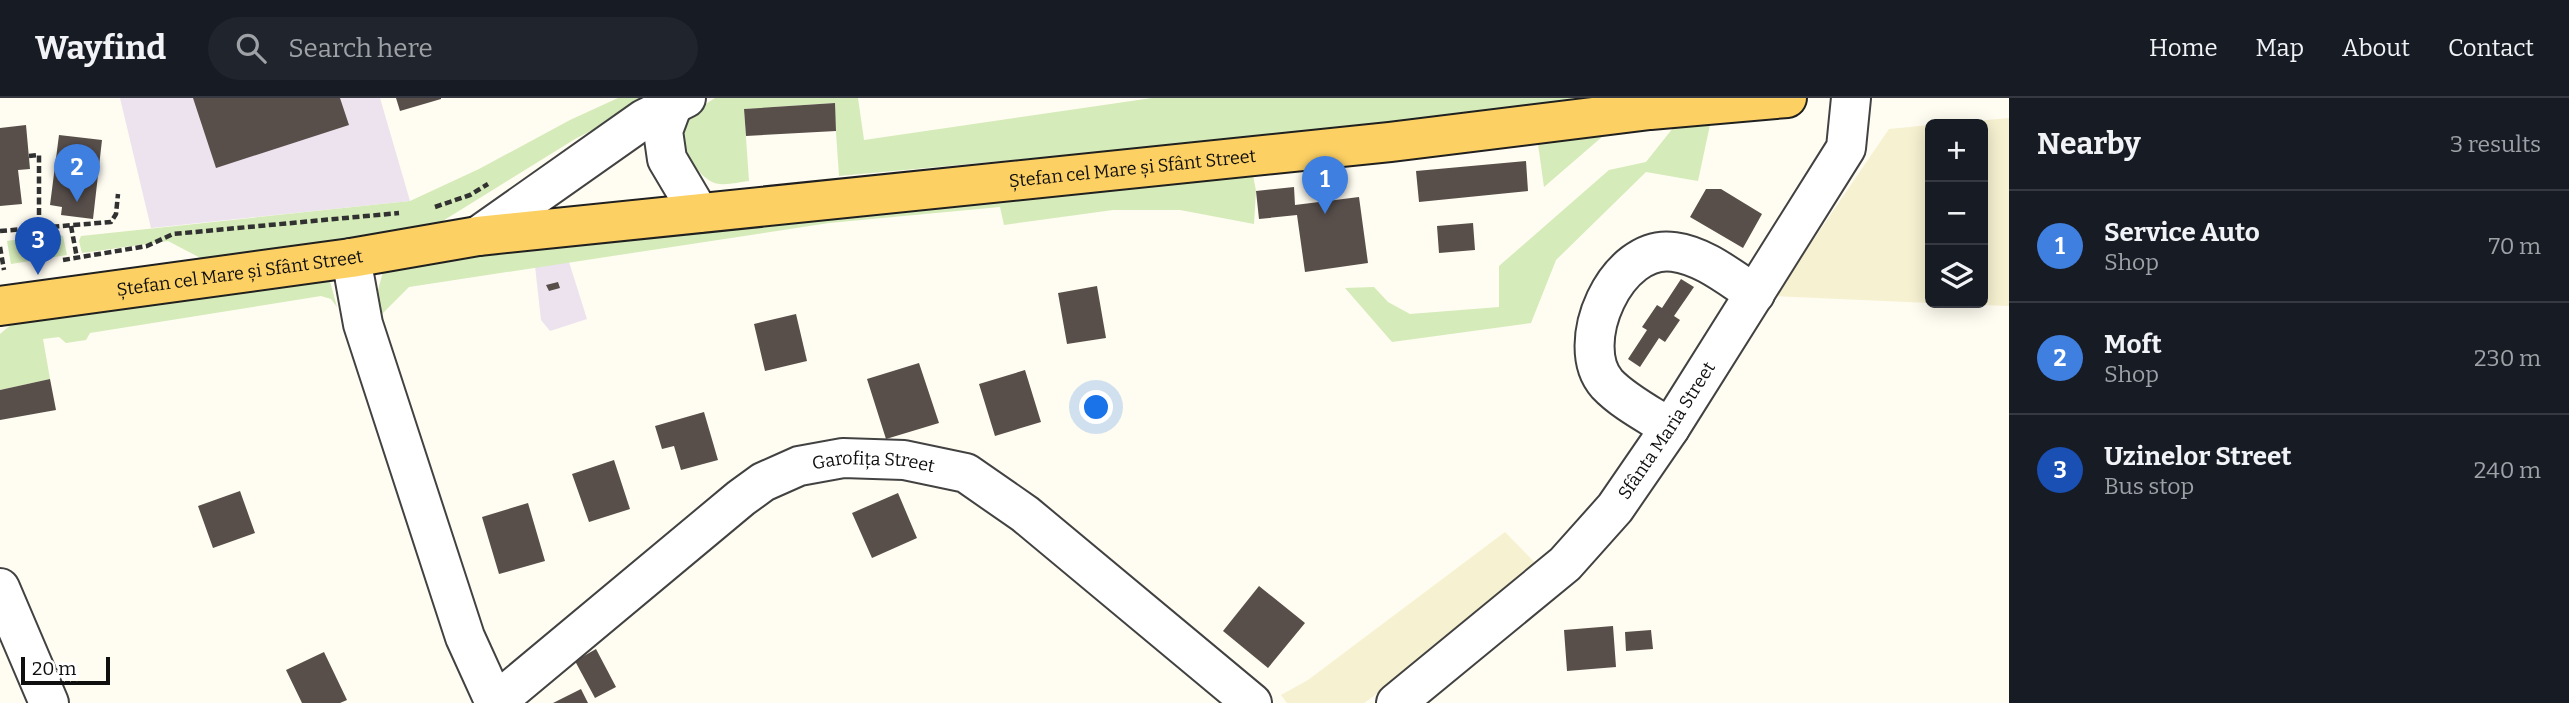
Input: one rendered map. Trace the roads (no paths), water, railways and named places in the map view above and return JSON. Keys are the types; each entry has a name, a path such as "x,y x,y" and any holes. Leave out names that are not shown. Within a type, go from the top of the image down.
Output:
{"main road":[{"name":"Ștefan cel Mare și Sfânt Street","path":"2,282 351,258 478,236 1390,142 1650,110 1787,98"}],"street":[{"name":"Sfânta Maria Street","path":"1396,703 1565,564 1615,508 1670,428 1846,148 1851,98"},
{"path":"680,101 663,131 667,159 699,213"},
{"name":"Ștefan cel Mare și Sfânt Street","path":"478,236 644,119 680,101"},
{"path":"1670,428 1606,383 1596,358 1597,326 1602,306 1612,286 1626,269 1648,256 1672,251 1699,259 1755,294"},
{"name":"Garofița Street","path":"351,258 363,324 371,351 465,637 495,703 763,482 799,466 843,458 904,460 966,473 1026,514 1252,703"},
{"path":"0,588 49,703"}],"place":[{"name":"Moft","path":"77,202"},
{"name":"Service Auto","path":"1325,214"},
{"name":"Uzinelor Street","path":"38,275"}]}
